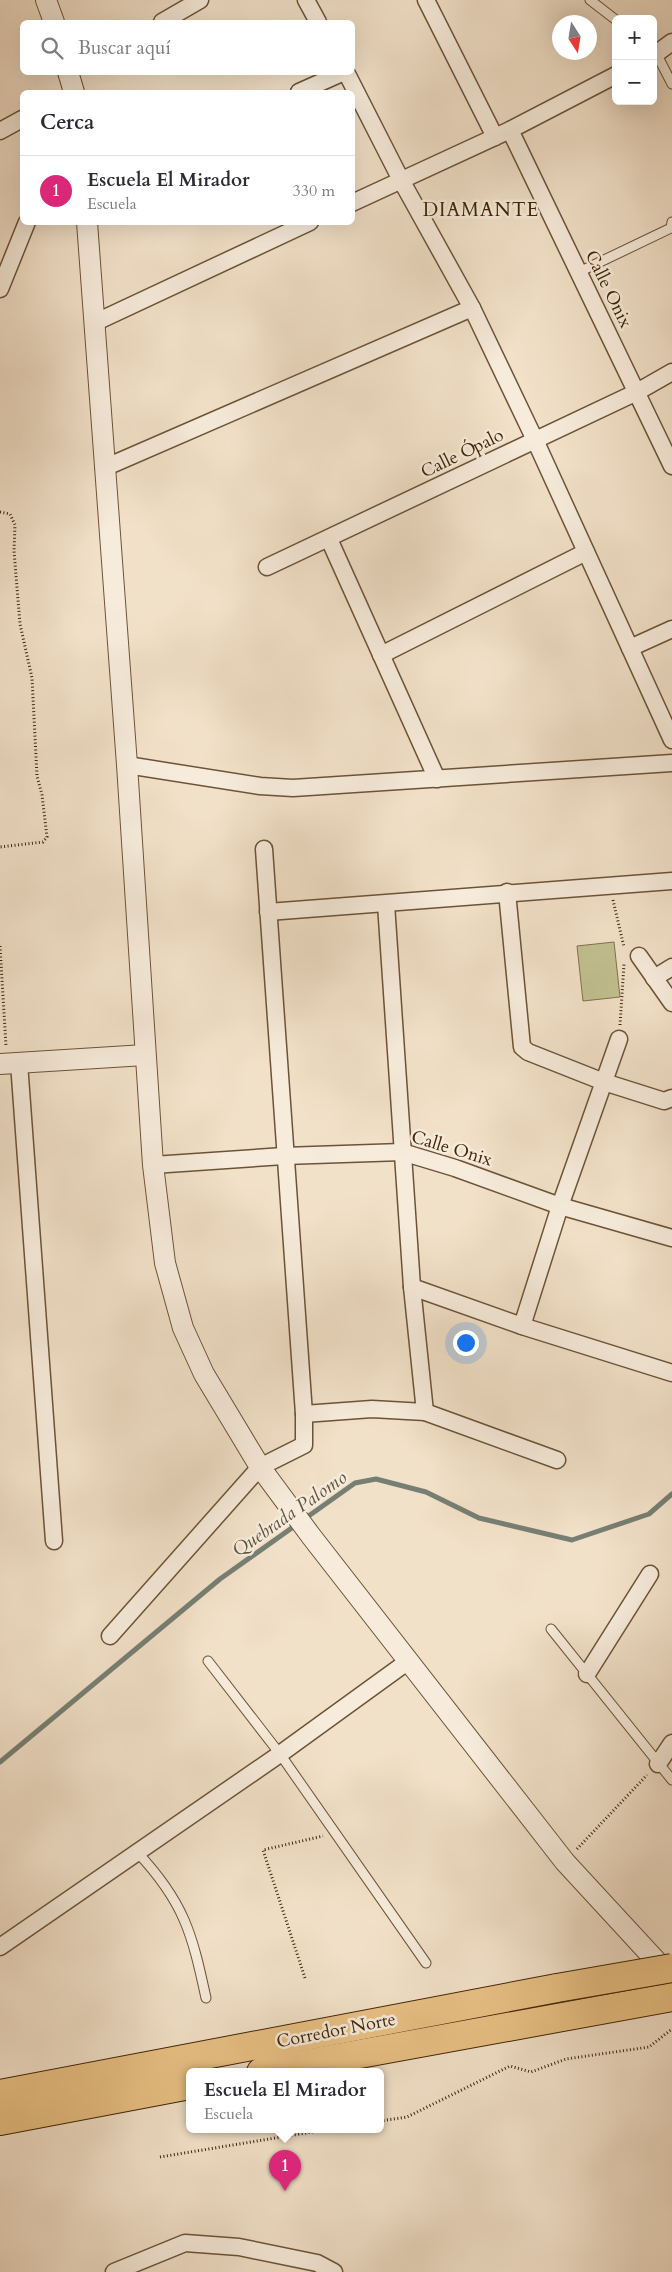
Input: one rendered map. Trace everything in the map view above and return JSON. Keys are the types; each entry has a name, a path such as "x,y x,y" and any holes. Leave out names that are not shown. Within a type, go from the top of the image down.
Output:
{"highway":[{"name":"Corredor Norte","path":"0,2094 557,1988 672,1968"},
{"name":"Corredor Norte","path":"283,2068 672,1997"},
{"path":"0,2121 186,2087"}],"street":[{"path":"46,0 53,20"},
{"path":"165,20 200,0"},
{"path":"306,0 317,20"},
{"path":"426,0 495,137"},
{"path":"657,51 672,42"},
{"path":"304,90 338,75"},
{"path":"347,75 354,90"},
{"path":"355,202 510,130 612,77"},
{"path":"355,91 401,180 472,308 535,440 672,740"},
{"path":"0,131 20,120"},
{"name":"Calle Onix","path":"510,130 672,466"},
{"path":"0,289 25,225"},
{"path":"87,225 127,765 152,1165 165,1263 183,1328 204,1374 260,1467 284,1501 407,1662 565,1862 672,1978"},
{"path":"94,323 304,225"},
{"path":"104,468 472,308"},
{"name":"Calle Ópalo","path":"268,567 636,392 672,372"},
{"path":"329,539 437,779"},
{"path":"381,655 586,552"},
{"path":"630,648 672,629"},
{"path":"127,765 260,786 293,788 672,763"},
{"path":"110,1636 260,1467 304,1445 304,1414 284,1156 264,849"},
{"path":"268,912 386,904 507,892 672,881"},
{"path":"507,892 522,1047 528,1052 604,1082 664,1101 672,1098"},
{"path":"386,904 412,1287 425,1412"},
{"path":"631,957 654,978 672,1003"},
{"path":"654,978 672,967"},
{"path":"522,1326 560,1206 619,1038"},
{"path":"54,1541 9,1064 145,1055"},
{"name":"Calle Onix","path":"152,1165 284,1156 402,1152 455,1168 560,1206 672,1238"},
{"path":"412,1287 522,1326 672,1373"},
{"path":"304,1414 372,1409 425,1412 557,1460"},
{"path":"587,1674 650,1574"},
{"path":"0,1947 280,1754 407,1662"},
{"path":"658,1764 672,1743"},
{"path":"114,2272 185,2243 239,2247 317,2263 334,2272"}],"lane":[{"path":"590,0 612,17"},
{"path":"657,56 672,84"},
{"path":"579,272 670,228 672,222"},
{"path":"551,1628 672,1780"},
{"path":"208,1661 280,1754 426,1963"},
{"path":"137,1852 156,1872 181,1910 194,1943 206,1998"}],"path":[{"path":"0,512 10,514 16,525 14,551 20,624 32,678 37,776 42,795 47,837 43,842 0,847"},
{"path":"609,885 625,948 631,957 619,1038"},
{"path":"0,946 9,1064"},
{"path":"565,1862 658,1764"},
{"path":"305,1978 264,1850 336,1834"},
{"path":"384,2120 407,2117 510,2066 531,2072 566,2059 649,2047 672,2028"},
{"path":"160,2157 306,2133"}],"shaded area":[{"path":"614,942 620,997 583,1001 577,946"}],"waterway":[{"name":"Quebrada Palomo","path":"303,1520 355,1483 376,1479 426,1492 479,1518 572,1540 649,1514 672,1494"},
{"name":"Quebrada Palomo","path":"0,1762 220,1579 296,1525"}],"place":[{"name":"Escuela El Mirador","path":"285,2191"}],"district":[{"name":"DIAMANTE","path":"481,209"}]}
